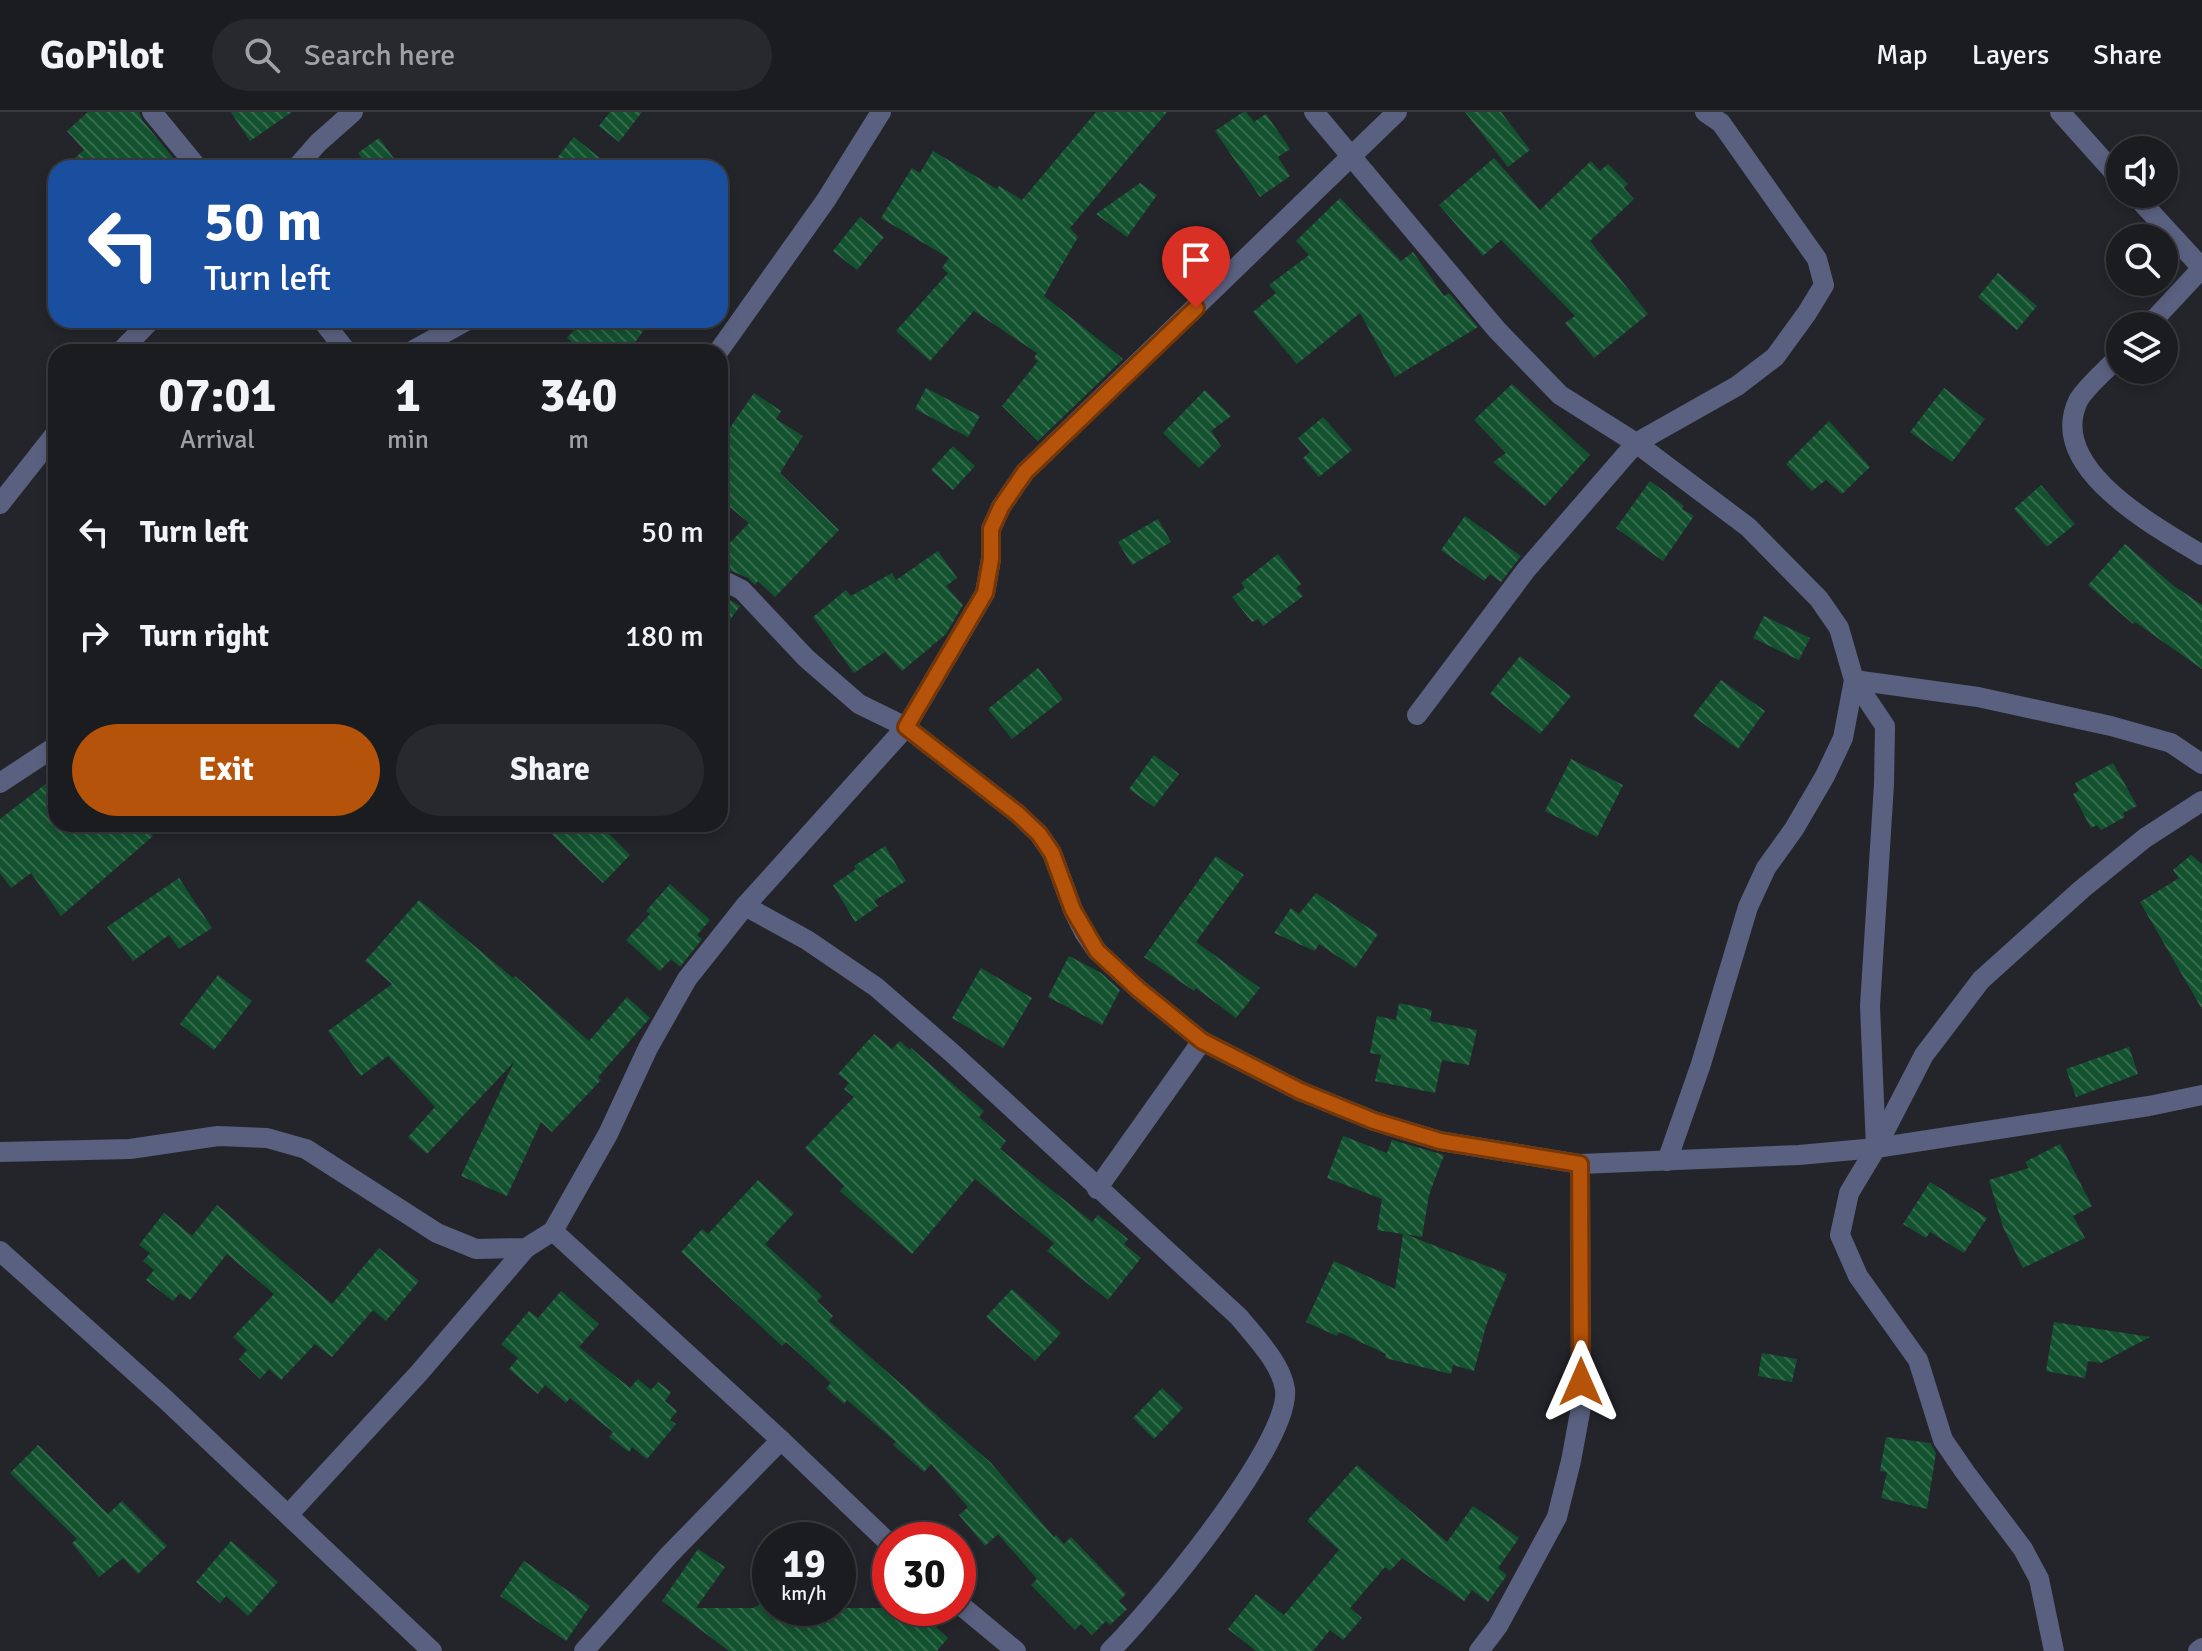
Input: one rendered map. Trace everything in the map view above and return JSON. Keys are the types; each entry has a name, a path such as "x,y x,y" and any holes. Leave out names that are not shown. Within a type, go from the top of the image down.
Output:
{"street":[{"path":"152,112 191,160"},
{"path":"303,160 353,112"},
{"path":"724,344 826,200 881,112"},
{"path":"1314,112 1497,330 1560,395 1636,443 1748,527 1819,599 1839,628 1854,680 1885,726 1870,1006 1876,1148"},
{"path":"289,1514 419,1373 526,1248 553,1231 608,1134 648,1048 687,979 745,906 906,727 985,593 991,559 991,529 1001,507 1025,472 1397,112"},
{"path":"1417,715 1526,570 1636,443 1737,386 1775,357 1824,285 1817,259 1721,123 1705,112"},
{"path":"2060,112 2106,163"},
{"path":"2147,208 2202,268 2161,312"},
{"path":"128,344 143,328"},
{"path":"328,328 341,344"},
{"path":"424,344 454,328"},
{"path":"2106,370 2079,399 2072,423 2077,448 2097,480 2132,511 2202,555"},
{"path":"0,504 48,443"},
{"path":"728,583 742,590 806,658 859,704 906,727 1018,814 1039,834 1052,853 1073,910 1097,951 1138,989 1202,1041 1300,1091 1374,1121 1440,1141 1580,1164 1799,1155 1876,1148 2202,1095"},
{"path":"1854,680 1978,697 2111,726 2171,743 2202,764"},
{"path":"1667,1161 1701,1064 1748,907 1766,868 1794,829 1843,738 1854,680"},
{"path":"0,783 48,751"},
{"path":"2054,1651 2039,1579 2023,1549 1943,1440 1918,1360 1858,1276 1840,1235 1849,1193 1924,1055 1981,980 2082,889 2145,838 2202,801"},
{"path":"745,906 807,940 876,987 1239,1317 1269,1353 1285,1390 1278,1426 1259,1463 1173,1577 1110,1651"},
{"path":"1097,1189 1202,1041"},
{"path":"0,1152 130,1149 218,1136 267,1138 306,1149 437,1233 476,1249 526,1248"},
{"path":"1479,1651 1498,1626 1557,1517 1571,1461 1581,1407 1580,1164"},
{"path":"553,1231 872,1527"},
{"path":"0,1251 289,1514 432,1651"},
{"path":"584,1651 669,1555 781,1440"},
{"path":"976,1618 1016,1651"}],"building":[{"path":"88,112 139,112 175,160 72,160 84,150 67,131"},
{"path":"231,112 292,112 250,141"},
{"path":"610,112 642,112 619,142 599,126"},
{"path":"1096,112 1167,112 1070,228 1078,237 1044,296 1123,359 1038,441 1002,406 1038,361 1034,358 1037,353 974,311 930,361 896,331 948,273 942,268 949,258 881,218 912,168 920,173 933,151 997,189 999,186 1022,200"},
{"path":"1243,112 1254,122 1266,114 1290,149 1278,157 1290,176 1260,197 1215,131"},
{"path":"1465,112 1501,112 1530,150 1508,167"},
{"path":"574,137 602,160 555,160"},
{"path":"379,138 395,160 363,160 358,153"},
{"path":"1494,158 1540,210 1591,161 1600,171 1608,164 1628,184 1624,188 1634,199 1590,241 1648,314 1594,358 1565,323 1575,316 1501,240 1483,256 1439,205"},
{"path":"1140,183 1157,195 1127,237 1096,214"},
{"path":"1340,198 1401,261 1413,252 1444,296 1449,293 1478,327 1395,377 1360,313 1297,364 1253,312 1276,293 1269,285 1309,255 1296,241"},
{"path":"860,217 884,237 857,270 833,251"},
{"path":"1998,273 2037,306 2017,330 1978,297"},
{"path":"576,328 645,328 634,344 574,344 567,338"},
{"path":"1512,384 1590,455 1545,506 1493,462 1506,453 1474,420"},
{"path":"926,388 980,416 968,437 915,409"},
{"path":"1944,388 1985,419 1952,462 1910,432"},
{"path":"1205,390 1231,416 1211,431 1221,446 1199,468 1163,433"},
{"path":"754,393 781,411 776,419 803,436 780,473 839,530 775,597 758,581 755,585 748,578 728,569 728,545 749,523 728,506 728,430"},
{"path":"1323,417 1352,450 1319,477 1303,458 1310,452 1298,438"},
{"path":"1829,421 1870,467 1842,494 1826,480 1812,491 1786,464"},
{"path":"953,446 975,466 953,490 931,470"},
{"path":"1650,481 1694,516 1663,561 1616,528"},
{"path":"2041,485 2075,524 2047,547 2014,509"},
{"path":"1465,516 1521,556 1501,582 1490,574 1484,581 1441,550"},
{"path":"1158,519 1171,542 1132,565 1118,542"},
{"path":"2125,544 2174,586 2202,605 2202,669 2135,622 2133,624 2088,585"},
{"path":"938,551 957,578 946,586 963,605 946,634 902,671 885,652 854,673 813,617 846,590 851,596 892,573 896,580"},
{"path":"1278,554 1301,584 1296,588 1303,596 1263,626 1258,619 1252,622 1232,597 1245,588 1241,583"},
{"path":"728,599 740,606 728,623"},
{"path":"1764,616 1810,638 1799,660 1753,638"},
{"path":"1520,656 1571,696 1540,734 1490,694"},
{"path":"1038,668 1063,699 1012,739 988,709"},
{"path":"1721,680 1765,711 1738,749 1693,716"},
{"path":"1154,755 1179,774 1154,807 1129,789"},
{"path":"1571,759 1623,785 1597,837 1545,811"},
{"path":"2113,763 2137,806 2123,813 2125,817 2101,830 2097,825 2091,828 2073,794 2079,791 2075,783"},
{"path":"48,782 48,832 149,832 153,836 61,916 31,873 11,888 0,873 0,819"},
{"path":"549,832 607,832 630,855 603,883"},
{"path":"885,846 906,881 874,901 878,906 855,922 833,885 856,869 854,866"},
{"path":"2191,855 2202,864 2202,1009 2140,902 2179,878 2173,870"},
{"path":"1216,856 1244,875 1196,942 1260,988 1236,1018 1196,988 1194,991 1144,957"},
{"path":"179,878 212,928 179,949 169,935 133,961 107,927"},
{"path":"670,884 710,920 697,935 702,939 680,967 671,959 660,971 626,940 650,914 646,911"},
{"path":"1316,893 1378,934 1355,968 1319,944 1315,951 1274,933 1291,908 1299,914"},
{"path":"419,900 513,978 515,976 589,1041 627,997 650,1018 598,1077 601,1080 552,1132 541,1122 507,1196 461,1176 514,1062 427,1154 408,1137 435,1107 388,1056 361,1076 328,1031 392,984 365,961"},
{"path":"1069,956 1101,973 1120,990 1102,1025 1048,997"},
{"path":"981,968 1032,998 1003,1048 952,1018"},
{"path":"218,975 252,1001 214,1050 180,1024"},
{"path":"1399,1003 1432,1010 1430,1021 1477,1030 1469,1065 1442,1060 1435,1093 1375,1081 1381,1055 1370,1053 1377,1016 1396,1020"},
{"path":"874,1034 892,1049 900,1041 911,1048 984,1111 979,1117 1006,1141 1000,1149 1092,1222 1098,1215 1128,1239 1124,1244 1141,1258 1108,1300 1047,1251 1054,1243 975,1179 912,1254 840,1191 844,1186 805,1148 854,1097 844,1089 849,1083 838,1074"},
{"path":"2129,1047 2138,1074 2076,1097 2066,1069"},
{"path":"1343,1136 1387,1153 1392,1140 1444,1155 1429,1195 1422,1237 1405,1234 1507,1274 1486,1326 1474,1371 1453,1365 1451,1374 1385,1358 1386,1354 1339,1332 1337,1336 1306,1322 1334,1261 1395,1289 1403,1234 1377,1230 1382,1199 1327,1178"},
{"path":"2060,1144 2092,1206 2073,1216 2085,1238 2023,1268 2003,1227 1989,1180 2029,1168 2025,1162"},
{"path":"758,1180 794,1213 765,1244 822,1296 817,1301 833,1316 829,1321 991,1463 1054,1537 1056,1535 1064,1544 1071,1537 1126,1594 1119,1601 1127,1609 1110,1625 1106,1621 1092,1635 1081,1624 1075,1630 1031,1585 1037,1579 998,1534 985,1546 976,1535 976,1522 965,1522 959,1515 968,1507 931,1464 924,1472 893,1445 896,1442 847,1400 844,1404 826,1388 831,1383 786,1342 782,1346 681,1252 702,1229 708,1234"},
{"path":"1930,1182 1987,1218 1964,1253 1930,1232 1926,1238 1903,1224"},
{"path":"217,1205 332,1304 379,1248 419,1281 386,1321 373,1310 332,1357 315,1344 281,1380 269,1369 260,1379 239,1359 247,1350 233,1337 274,1294 227,1254 190,1300 180,1293 173,1301 146,1280 154,1270 143,1261 150,1253 139,1245 164,1213 192,1236"},
{"path":"1012,1289 1061,1333 1035,1361 986,1317"},
{"path":"561,1291 599,1324 579,1347 630,1388 638,1379 651,1390 658,1382 671,1392 665,1401 677,1411 670,1420 676,1424 647,1459 632,1447 629,1452 609,1437 613,1432 570,1398 566,1403 545,1385 538,1394 509,1369 518,1358 501,1344 529,1311 538,1318"},
{"path":"2054,1322 2150,1337 2101,1363 2088,1361 2085,1378 2046,1371"},
{"path":"1762,1353 1797,1359 1792,1382 1758,1376"},
{"path":"1162,1388 1183,1408 1154,1439 1133,1418"},
{"path":"1886,1437 1930,1443 1936,1453 1927,1509 1881,1498 1887,1472 1880,1471"},
{"path":"38,1445 108,1514 122,1501 167,1546 138,1574 123,1558 99,1577 72,1543 77,1539 10,1473"},
{"path":"1357,1465 1447,1542 1473,1506 1519,1538 1498,1568 1507,1575 1488,1602 1472,1590 1464,1601 1402,1558 1390,1571 1385,1567 1350,1608 1362,1618 1343,1640 1330,1630 1313,1651 1256,1651 1228,1629 1256,1594 1284,1615 1339,1550 1307,1521"},
{"path":"231,1541 278,1582 248,1616 226,1596 220,1603 196,1582"},
{"path":"698,1549 725,1567 696,1608 752,1608 752,1626 856,1626 856,1608 872,1608 872,1626 935,1626 948,1638 937,1651 729,1651 662,1601"},
{"path":"524,1561 590,1606 566,1641 500,1596"}],"route":[{"path":"1196,308 1025,472 1013,489 991,529 991,559 985,593 906,727 1018,814 1039,834 1052,853 1073,910 1097,951 1202,1041 1300,1091 1374,1121 1440,1141 1580,1164 1581,1382"}]}
